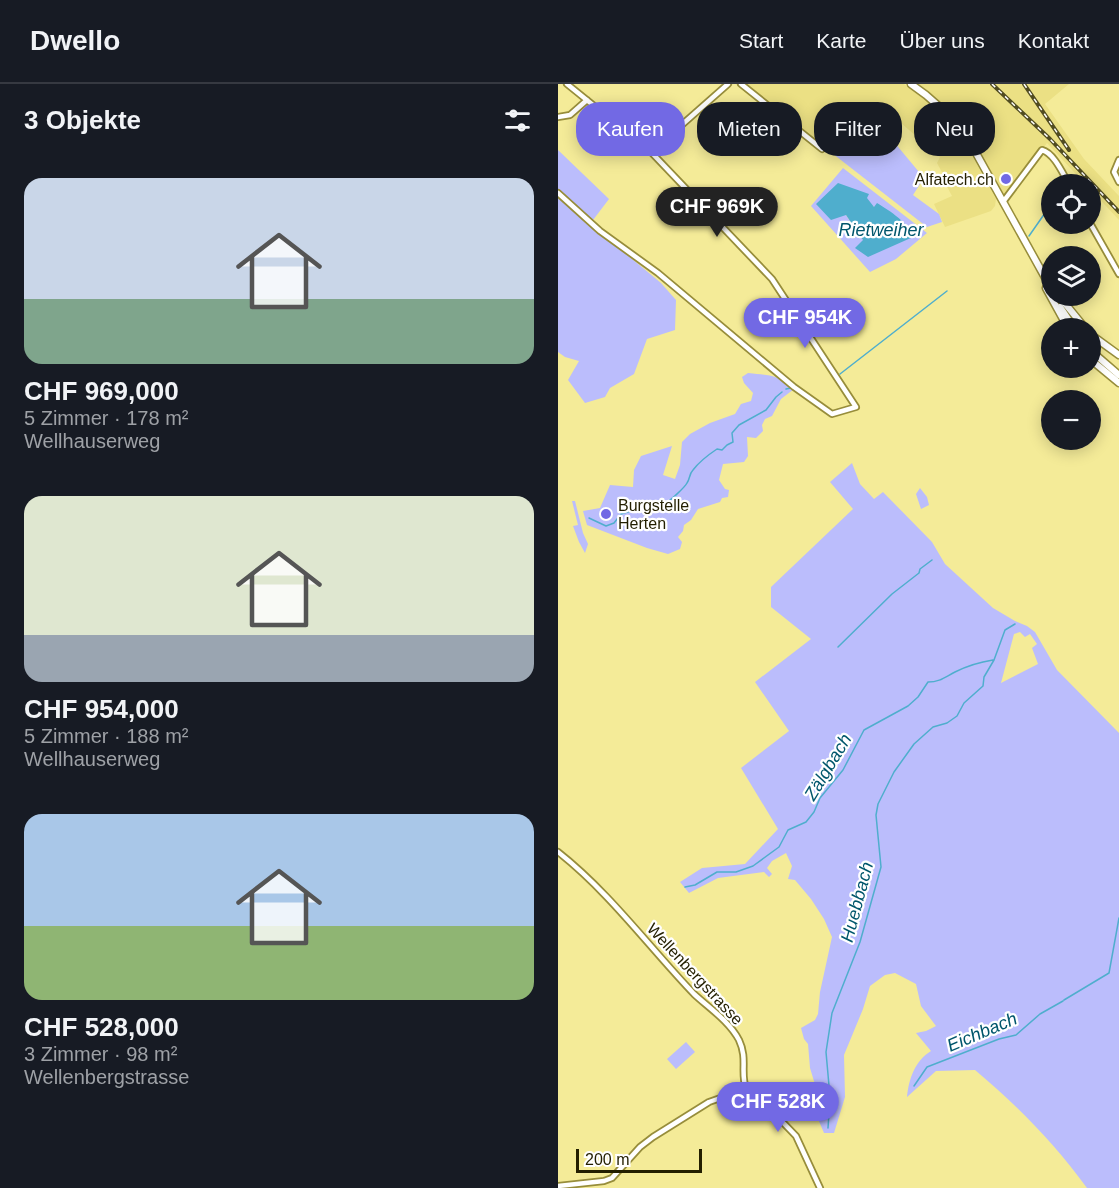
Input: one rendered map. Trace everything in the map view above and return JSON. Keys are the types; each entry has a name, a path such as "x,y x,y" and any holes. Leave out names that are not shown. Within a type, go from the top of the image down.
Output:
{"main road":[{"path":"911,84 938,105 960,129 1041,270"},
{"path":"1022,236 1041,265"},
{"path":"1022,236 1032,262 1063,318"},
{"path":"1067,306 1077,318"},
{"path":"1101,342 1119,355"},
{"path":"1101,359 1119,375"},
{"path":"1101,368 1119,383"}],"street":[{"path":"567,84 589,102"},
{"path":"685,122 728,84"},
{"path":"741,84 814,142"},
{"path":"558,117 570,115 587,100"},
{"path":"1003,202 1042,150 1052,157 1063,174"},
{"path":"558,193 600,231 658,273 794,387 832,414 856,407 772,279 655,156"},
{"path":"1119,160 1115,167 1115,175 1119,182"},
{"path":"1096,234 1119,273"},
{"name":"Wellenbergstrasse","path":"558,852 576,867 695,994 730,1027 738,1038 743,1052 746,1089"},
{"path":"558,1186 612,1178 640,1147 653,1137 709,1102 746,1089 769,1108 797,1138 820,1188"}],"shaded area":[{"path":"744,84 904,84 928,102 914,102 914,134 902,124 902,102 814,102 814,139 802,130 802,102 767,102"},
{"path":"911,84 1069,84 1045,104 1084,159 1098,174 1076,174 1047,143 1003,202 976,156 995,156 995,102 931,102"},
{"path":"558,150 609,199 590,224 661,283 676,300 675,330 647,339 634,374 610,388 605,397 585,403 568,380 579,361 565,357 558,352 558,196 589,223 558,192"},
{"path":"902,152 924,178 913,195 939,214 942,222 927,227 836,156 902,156"},
{"path":"972,156 996,199 991,211 945,227 934,204 952,196 937,163 940,157"},
{"path":"843,168 927,233 896,259 870,272 811,206","holes":["870,204 874,207 868,257 863,240 846,215"]},
{"path":"1101,177 1119,196 1119,220 1101,201"},
{"path":"748,373 772,376 794,389 781,399 772,416 765,419 762,425 763,431 756,438 747,437 748,456 744,462 723,464 719,480 725,489 729,490 728,497 698,509 691,520 684,525 678,537 682,542 680,549 668,554 587,525 583,511 600,508 610,485 633,487 634,470 641,456 672,446 663,475 675,479 680,465 682,442 690,434 710,423 735,414 741,404 751,401 753,393 742,377"},
{"path":"852,463 860,484 874,499 883,492 932,542 945,564 993,608 1035,632 1057,670 1119,733 1119,1188 1087,1188 1035,1126 975,1070 936,1071 907,1097 914,1071 925,1055 931,1051 916,1033 936,1026 921,1006 916,984 895,973 885,975 870,986 844,1055 845,1097 834,1133 824,1133 816,1114 820,1101 810,1068 808,1044 801,1028 815,1020 818,1014 820,992 832,937 824,919 795,880 788,879 792,866 786,853 772,861 767,868 772,874 769,877 764,872 718,878 689,893 680,882 702,868 745,864 778,829 741,768 789,731 755,682 811,639 771,607 771,587 853,509 830,482","holes":["1020,632 1025,637 1030,634 1037,644 1032,648 1038,664 1001,683 1014,634"]},
{"path":"920,488 927,497 929,505 921,509 916,494"},
{"path":"572,501 575,501 588,544 585,553 573,526 578,525"},
{"path":"686,1042 695,1052 676,1069 667,1059"}],"water":[{"name":"Rietweiher","path":"838,183 869,194 867,198 874,207 877,203 893,214 908,227 913,237 868,257 855,248 863,240 846,215 831,220 816,204"}],"waterway":[{"path":"1029,236 1041,219"},
{"path":"840,374 947,291"},
{"path":"786,389 791,388"},
{"path":"589,518 606,526 614,523 621,514 669,501 686,485 692,472 701,461 717,449 722,450 733,442 732,433 739,425 766,410 782,392"},
{"path":"838,647 892,594 932,560"},
{"name":"Huebbach","path":"828,1128 830,1097 826,1052 832,1013 860,942 881,867 876,815 878,804 894,772 914,744 933,727 947,723 957,716 964,703 983,686 984,677 994,660 1005,630 1015,624"},
{"name":"Zälgbach","path":"685,887 695,885 717,872 736,872 753,866 779,847 788,830 806,822 814,812 820,798 843,770 864,730 908,706 918,697 928,682 939,680 969,666 993,660"},
{"name":"Eichbach","path":"1064,1000 1109,973 1119,918"},
{"name":"Eichbach","path":"914,1086 927,1067 999,1039 1016,1035 1040,1014 1063,1001"}],"railway":[{"path":"992,84 1050,139 1119,212"},
{"path":"1024,84 1069,150"}],"place":[{"name":"Alfatech.ch","path":"1006,179"},
{"name":"Burgstelle Herten","path":"606,514"}]}
